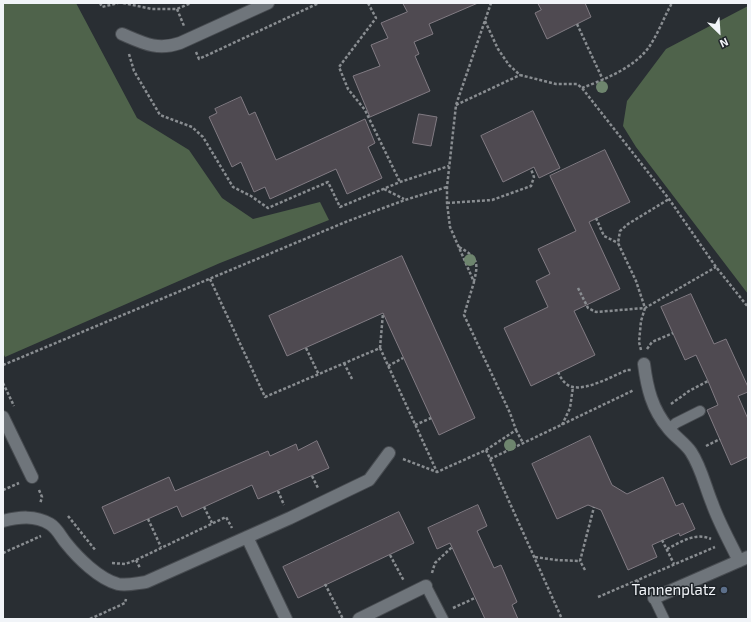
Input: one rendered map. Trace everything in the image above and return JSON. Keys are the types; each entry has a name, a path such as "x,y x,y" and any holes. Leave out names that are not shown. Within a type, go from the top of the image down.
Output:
{"street":[{"path":"122,34 150,45 170,47 268,3"},
{"path":"644,365 642,388 652,401 658,414 669,429 692,453 712,505 744,559 654,598"},
{"path":"3,417 32,477"},
{"path":"3,521 20,517 38,519 51,524 67,544 91,569 107,580 120,584 146,582 369,480 389,453"},
{"path":"242,539 286,619"},
{"path":"359,619 426,586"}],"lane":[{"path":"669,429 676,423 700,411"},
{"path":"426,586 442,617"},
{"path":"654,598 664,619"}],"path":[{"path":"100,3 102,7 118,3"},
{"path":"123,3 152,9 177,9 191,3"},
{"path":"190,39 199,59 319,3"},
{"path":"368,3 376,18 339,67 348,89 365,110 400,182"},
{"path":"474,282 450,227 447,187 456,105 491,3"},
{"path":"582,88 603,80 637,59 649,47 672,3"},
{"path":"485,21 498,49 509,65 520,75 556,84 577,84 582,88 669,199 716,267 748,307"},
{"path":"577,24 603,80"},
{"path":"122,34 134,70 160,115 192,126 203,136 233,187 252,196 268,208 328,182 340,207 400,182 449,166"},
{"path":"456,105 520,75"},
{"path":"447,203 492,200 531,186 534,177 531,169"},
{"path":"3,365 348,221 405,200 447,187"},
{"path":"383,189 405,200"},
{"path":"644,365 639,342 641,321 646,308 636,281 618,243 620,231 628,224 669,199"},
{"path":"596,218 604,236 618,243"},
{"path":"458,246 472,254 478,268 464,315 523,443"},
{"path":"578,288 588,308 596,312 646,308 716,267"},
{"path":"210,279 265,397 380,348"},
{"path":"383,313 380,348 436,472"},
{"path":"558,372 567,384 573,387 586,387 627,370 636,371 644,365 652,342 673,333"},
{"path":"306,348 319,375"},
{"path":"388,366 404,358"},
{"path":"344,363 352,379"},
{"path":"658,414 677,398 708,381"},
{"path":"562,425 570,408 573,387"},
{"path":"490,459 642,388"},
{"path":"416,425 431,418"},
{"path":"389,453 436,472 486,450 516,430"},
{"path":"486,450 562,619"},
{"path":"204,507 212,524"},
{"path":"585,570 580,561 594,507"},
{"path":"68,516 99,554"},
{"path":"108,562 114,564 125,564 226,517 242,539"},
{"path":"148,519 161,547"},
{"path":"3,553 56,529"},
{"path":"598,597 715,546 711,539 703,536 693,537 667,549"},
{"path":"662,540 674,564"},
{"path":"426,586 435,563 452,547"},
{"path":"390,555 410,594"},
{"path":"535,557 580,561"},
{"path":"90,619 124,603 131,584"},
{"path":"326,584 343,619"},
{"path":"442,617 475,598"}],"green space":[{"path":"3,3 76,3 137,118 189,150 222,198 253,219 320,202 329,220 220,263 5,357 3,353"},
{"path":"748,6 748,294 636,147 623,126 627,101 666,49"}],"building":[{"path":"403,3 478,3 429,24 433,34 414,42 419,54 415,56 430,91 370,117 353,76 380,66 371,45 388,38 381,23 407,12"},
{"path":"538,3 585,3 591,17 547,39 535,13 541,10"},
{"path":"241,97 249,115 255,112 276,160 365,119 375,143 368,147 382,178 347,194 336,169 270,199 265,187 254,192 241,162 232,167 209,117 217,113 215,109"},
{"path":"533,111 560,168 539,178 534,167 503,182 481,136"},
{"path":"419,114 437,117 431,146 413,143"},
{"path":"605,150 630,202 589,222 620,289 574,311 595,355 531,386 504,328 548,307 536,281 550,274 538,249 576,231 550,176"},
{"path":"402,256 475,418 439,435 383,313 287,356 269,316"},
{"path":"691,294 714,344 726,339 748,387 748,392 738,396 748,419 748,457 731,465 707,410 718,405 708,381 696,355 685,360 661,307"},
{"path":"590,436 612,485 627,494 663,477 676,506 683,503 695,529 680,536 679,533 652,545 657,557 628,570 601,510 588,505 557,519 532,464"},
{"path":"317,441 329,468 258,499 252,485 182,517 177,506 114,534 102,507 169,477 175,491 268,451 270,456 296,444 298,450"},
{"path":"478,505 487,526 477,531 494,568 501,565 517,602 512,605 518,619 485,619 450,543 437,549 428,528"},
{"path":"399,512 414,543 298,598 283,567"}],"place":[{"name":"Tannenplatz","path":"724,590"}]}
